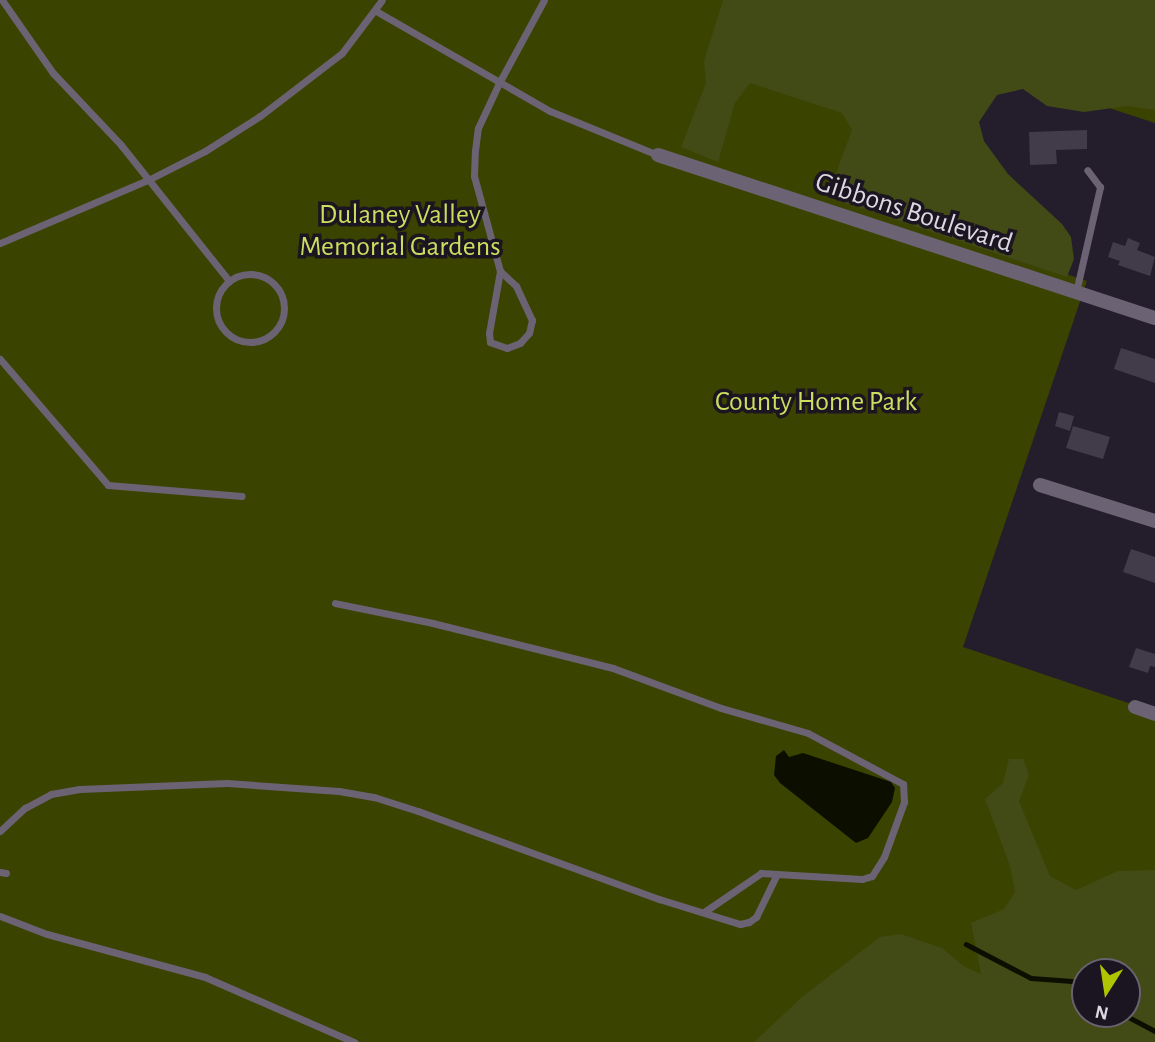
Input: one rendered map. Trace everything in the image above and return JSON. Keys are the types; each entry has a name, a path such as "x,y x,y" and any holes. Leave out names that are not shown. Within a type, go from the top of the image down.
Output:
{"street":[{"name":"Gibbons Boulevard","path":"658,155 1155,318"},
{"path":"1040,485 1155,521"},
{"path":"1135,707 1155,714"}],"lane":[{"path":"2,0 53,73 150,179 229,281"},
{"path":"0,243 150,179 205,151 302,85 342,53 382,0"},
{"path":"500,271 516,286 532,320 529,332 520,343 507,348 491,342 489,333 500,271 474,176 478,128 544,0"},
{"path":"376,11 550,111 658,155"},
{"path":"1076,292 1100,187 1087,170"},
{"path":"252,274 261,276 277,287 283,314 272,333 255,341 241,340 225,331 216,312 216,301 229,281 252,274"},
{"path":"0,359 108,485 242,496"},
{"path":"335,603 433,623 637,675 721,708 808,733 903,784 904,802 884,858 872,876 844,879 761,873 704,912"},
{"path":"0,831 25,808 51,794 80,789 227,783 339,791 374,797 740,923 750,922 755,917 777,874"},
{"path":"0,916 47,933 205,977 354,1042"}],"green space":[{"path":"0,0 1099,0 1155,21 1155,123 965,61 962,239 1087,281 963,647 1155,712 1155,1042 0,1042"},
{"path":"723,0 1155,0 1155,110 1127,106 1084,112 1047,106 1023,89 997,95 979,122 984,141 1008,174 1062,224 1071,237 1074,259 1067,277 827,197 852,130 842,113 750,83 735,103 718,162 681,147 706,83 704,61"},
{"path":"1009,759 1023,759 1029,775 1019,801 1050,876 1076,890 1118,871 1155,870 1155,1042 754,1042 802,997 880,937 901,934 942,948 965,967 981,974 971,923 1004,909 1015,892 1010,866 985,799 1003,783"}],"shaded area":[{"path":"784,750 789,757 803,753 891,782 895,788 892,802 868,838 856,843 780,783 774,775 776,756"}],"building":[{"path":"1087,130 1087,149 1056,150 1057,164 1030,165 1029,132"},
{"path":"1128,238 1140,243 1137,250 1155,257 1150,276 1118,265 1120,261 1108,257 1113,242 1125,246"},
{"path":"1121,348 1155,359 1155,383 1114,369"},
{"path":"1059,412 1074,416 1070,431 1055,426"},
{"path":"1073,426 1110,437 1103,459 1066,448"},
{"path":"1131,549 1155,557 1155,583 1123,572"},
{"path":"1136,648 1155,654 1155,667 1150,666 1148,673 1129,667"}],"waterway":[{"path":"966,944 1031,978 1071,981"},
{"path":"1141,1024 1155,1031"}],"park label":[{"name":"Dulaney Valley Memorial Gardens","path":"400,231"},
{"name":"County Home Park","path":"816,402"}]}
